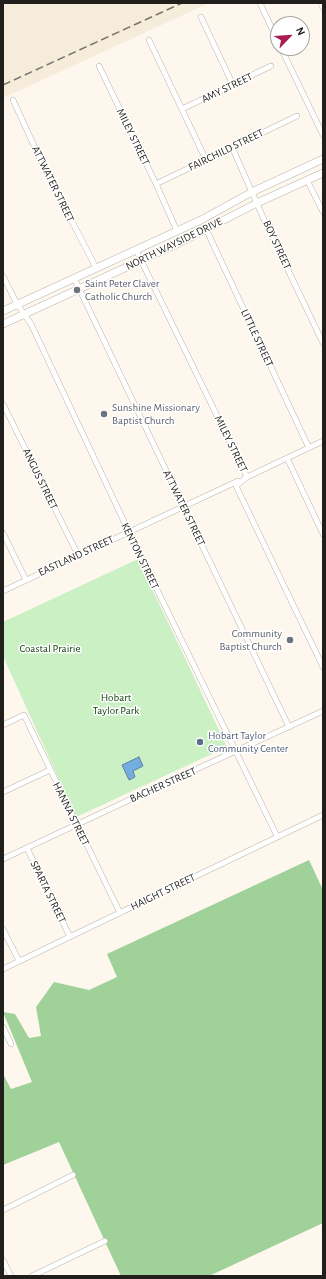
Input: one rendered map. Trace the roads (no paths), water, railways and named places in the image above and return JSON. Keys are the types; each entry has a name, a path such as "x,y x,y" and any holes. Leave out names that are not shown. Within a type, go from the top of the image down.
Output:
{"main road":[{"name":"NORTH WAYSIDE DRIVE","path":"3,311 201,220 252,192 323,159"},
{"name":"NORTH WAYSIDE DRIVE","path":"3,324 182,242 257,203 323,172"},
{"path":"177,231 182,242"}],"street":[{"path":"260,3 270,25"},
{"path":"321,3 323,8"},
{"path":"201,17 233,85"},
{"path":"149,40 206,160"},
{"path":"285,56 323,135"},
{"name":"MILEY STREET","path":"99,66 177,231"},
{"name":"AMY STREET","path":"182,109 271,66"},
{"name":"ATTWATER STREET","path":"13,100 42,163 96,268"},
{"name":"FAIRCHILD STREET","path":"156,184 297,116"},
{"name":"BOY STREET","path":"232,147 266,224 323,343"},
{"path":"307,180 323,212"},
{"name":"LITTLE STREET","path":"206,229 309,448"},
{"name":"MILEY STREET","path":"136,250 247,477 236,486 323,668"},
{"name":"KENTON STREET","path":"3,276 17,304 34,331 128,532 277,836"},
{"name":"ATTWATER STREET","path":"74,278 289,727"},
{"name":"ANGUS STREET","path":"3,404 78,555"},
{"name":"EASTLAND STREET","path":"3,591 323,441"},
{"path":"286,458 323,534"},
{"path":"3,533 26,580"},
{"name":"BACHER STREET","path":"3,859 323,711"},
{"name":"HANNA STREET","path":"3,725 24,715 76,825 120,912"},
{"path":"3,792 50,770"},
{"name":"HAIGHT STREET","path":"3,969 323,815"},
{"name":"SPARTA STREET","path":"27,848 70,937"},
{"path":"3,929 19,961"},
{"path":"3,1027 11,1044"},
{"path":"3,1210 73,1175"},
{"path":"32,1276 105,1241"},
{"path":"3,1260 11,1276"}],"water":[{"path":"139,757 143,766 133,771 135,777 129,780 122,765"}],"railway":[{"path":"3,85 182,3"}],"place":[{"name":"Saint Peter Claver Catholic Church","path":"77,290"},
{"name":"Sunshine Missionary Baptist Church","path":"104,414"},
{"name":"Community Baptist Church","path":"290,640"},
{"name":"Hobart Taylor Community Center","path":"200,742"}],"park label":[{"name":"Coastal Prairie","path":"50,649"},
{"name":"Hobart Taylor Park","path":"116,704"}]}
